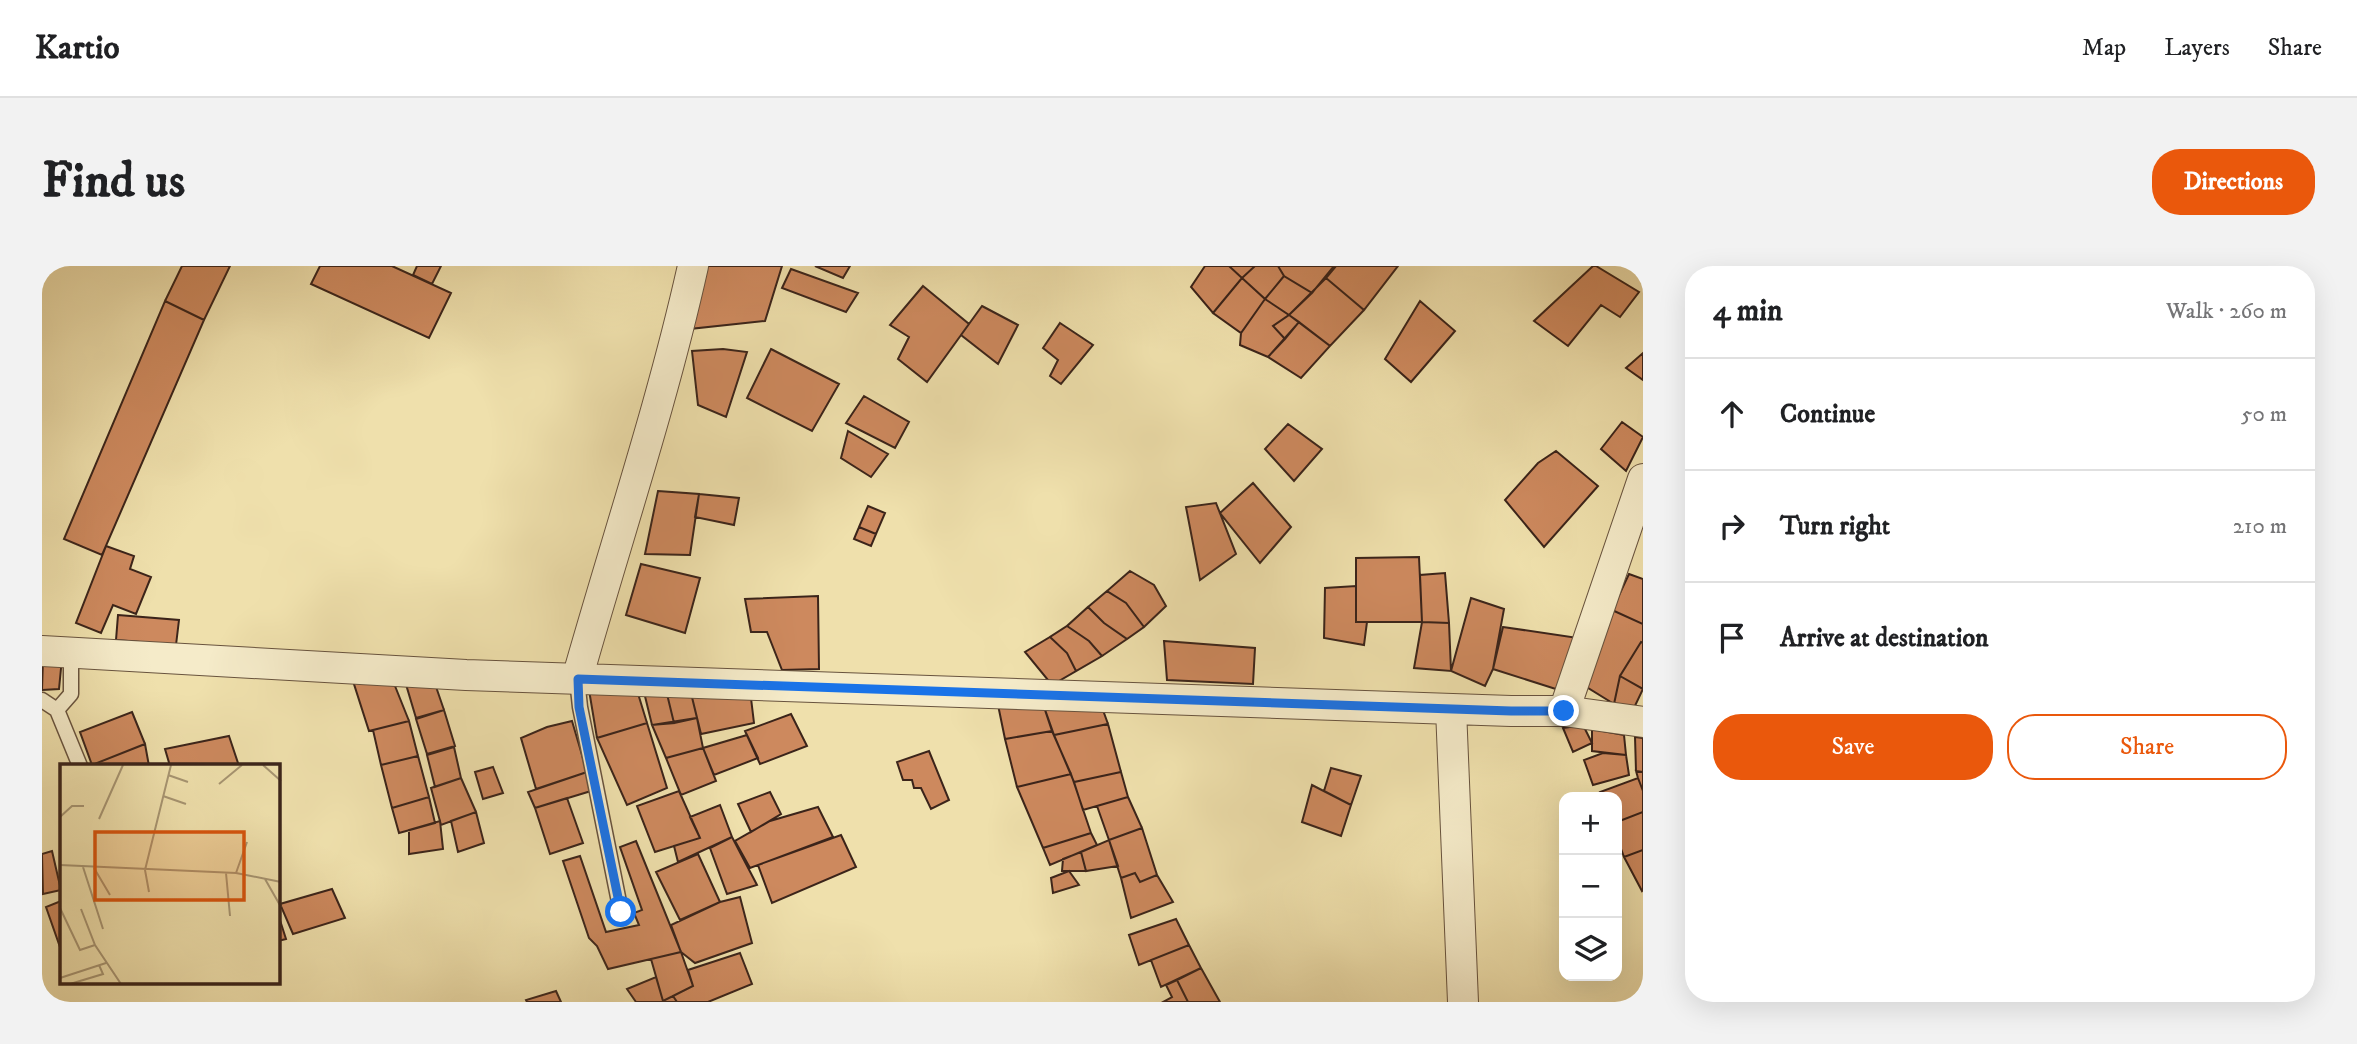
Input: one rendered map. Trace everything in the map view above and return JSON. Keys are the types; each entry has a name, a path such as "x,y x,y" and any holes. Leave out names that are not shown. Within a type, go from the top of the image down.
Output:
{"street":[{"path":"578,679 676,341 693,266"},
{"path":"1564,711 1643,479"},
{"path":"42,651 466,675 1564,711 1643,722"},
{"path":"1451,709 1463,1002"}],"lane":[{"path":"57,710 71,694 71,652"},
{"path":"578,679 579,707 621,912"},
{"path":"42,701 57,710 79,764"}],"building":[{"path":"182,266 230,266 204,320 165,301"},
{"path":"320,266 392,266 451,293 429,338 311,284"},
{"path":"417,266 441,266 432,284 413,275"},
{"path":"702,266 782,266 765,321 689,329"},
{"path":"815,266 850,266 843,278"},
{"path":"1205,266 1229,266 1242,278 1213,313 1191,287"},
{"path":"1229,266 1255,266 1242,278"},
{"path":"1255,266 1278,266 1284,276 1265,299 1242,278"},
{"path":"1278,266 1334,266 1312,293 1284,276"},
{"path":"1336,266 1398,266 1364,310 1326,278"},
{"path":"1593,266 1639,292 1620,317 1601,305 1568,346 1534,321"},
{"path":"791,269 858,293 846,312 782,288"},
{"path":"1284,276 1312,293 1289,315 1265,299"},
{"path":"1242,278 1265,299 1241,333 1213,313"},
{"path":"1326,278 1364,310 1330,346 1289,315"},
{"path":"923,286 969,324 927,382 898,359 909,337 890,325"},
{"path":"1265,299 1289,315 1273,326 1285,339 1268,357 1240,345 1241,333"},
{"path":"165,301 204,320 102,555 64,539"},
{"path":"1420,301 1455,331 1411,382 1385,359"},
{"path":"982,306 1018,325 998,364 961,335"},
{"path":"1289,315 1299,322 1285,339 1273,326"},
{"path":"1299,322 1330,346 1301,378 1268,357"},
{"path":"1060,323 1093,345 1061,384 1050,376 1058,360 1043,348"},
{"path":"723,349 747,352 726,417 698,405 692,351"},
{"path":"771,349 839,384 812,431 747,398"},
{"path":"1643,353 1643,380 1626,368"},
{"path":"864,396 909,422 895,448 846,423"},
{"path":"1622,422 1643,437 1626,471 1601,449"},
{"path":"1288,424 1322,449 1294,481 1265,449"},
{"path":"848,431 888,454 871,477 841,458"},
{"path":"1556,451 1598,486 1544,547 1505,500 1538,463"},
{"path":"1253,483 1291,527 1260,563 1220,513"},
{"path":"658,491 699,494 690,555 645,554"},
{"path":"699,494 739,498 734,525 695,517"},
{"path":"1216,503 1236,554 1200,580 1186,507"},
{"path":"868,506 885,513 876,534 859,527"},
{"path":"859,527 876,534 871,546 854,539"},
{"path":"106,546 134,556 130,569 151,577 136,614 113,605 101,633 76,623"},
{"path":"1419,557 1422,622 1356,622 1356,558"},
{"path":"641,564 700,578 685,633 626,615"},
{"path":"1130,571 1154,585 1166,606 1144,627 1126,603 1107,591"},
{"path":"1445,573 1449,623 1422,622 1420,575"},
{"path":"1629,574 1643,579 1643,624 1612,610"},
{"path":"1356,586 1356,622 1367,622 1364,645 1324,638 1325,588"},
{"path":"1107,591 1126,603 1144,627 1127,639 1104,623 1088,607"},
{"path":"818,596 819,669 782,670 767,632 751,632 745,599"},
{"path":"1471,598 1504,609 1493,669 1485,686 1451,671"},
{"path":"1088,607 1104,623 1127,639 1102,656 1089,641 1067,626"},
{"path":"1612,610 1643,624 1643,643 1641,642 1620,676 1614,704 1585,686"},
{"path":"118,615 179,620 176,645 116,640"},
{"path":"1422,622 1449,623 1451,671 1414,668"},
{"path":"1067,626 1089,641 1102,656 1076,671 1067,653 1050,637"},
{"path":"1503,627 1578,638 1562,691 1493,669"},
{"path":"1050,637 1067,653 1076,671 1052,685 1025,652"},
{"path":"1164,641 1255,648 1253,684 1167,680"},
{"path":"1641,642 1643,643 1643,689 1620,676"},
{"path":"62,658 59,689 42,690 43,659"},
{"path":"391,676 409,721 369,731 353,681"},
{"path":"1620,676 1643,689 1633,710 1614,704"},
{"path":"433,678 444,710 416,718 405,681"},
{"path":"588,684 636,687 647,723 597,738"},
{"path":"643,688 666,690 674,723 652,725"},
{"path":"690,689 697,718 674,723 666,690"},
{"path":"690,689 750,690 754,723 701,734"},
{"path":"997,700 1042,701 1052,731 1005,739"},
{"path":"1042,701 1100,702 1108,724 1054,735"},
{"path":"444,710 455,746 427,754 416,719"},
{"path":"132,712 145,744 92,764 80,732"},
{"path":"791,714 807,746 760,764 745,731"},
{"path":"697,718 703,748 666,758 652,725"},
{"path":"409,721 418,756 381,765 373,730"},
{"path":"572,721 587,772 536,789 521,738 547,727"},
{"path":"647,723 667,788 627,805 597,738"},
{"path":"1108,724 1121,772 1074,782 1054,735"},
{"path":"1583,725 1592,743 1573,752 1563,728"},
{"path":"1592,729 1624,735 1626,755 1592,751"},
{"path":"1052,731 1071,774 1017,787 1005,739"},
{"path":"747,735 758,758 714,775 703,748"},
{"path":"229,736 238,764 169,764 165,749"},
{"path":"1635,737 1643,738 1643,772 1636,771"},
{"path":"145,744 149,764 95,764"},
{"path":"454,747 461,778 435,787 427,755"},
{"path":"703,748 716,781 681,795 666,758"},
{"path":"929,751 949,800 931,809 921,788 914,788 912,780 903,780 897,762"},
{"path":"1603,753 1626,755 1629,775 1593,785 1584,760"},
{"path":"418,756 429,797 392,808 381,765"},
{"path":"493,767 503,793 483,799 475,772"},
{"path":"1331,768 1361,776 1351,805 1324,791"},
{"path":"1636,771 1643,772 1643,791 1638,778"},
{"path":"587,772 591,791 535,808 528,792"},
{"path":"1121,772 1128,797 1083,810 1074,782"},
{"path":"1071,774 1091,833 1043,848 1017,787"},
{"path":"461,778 476,812 441,825 431,788"},
{"path":"1638,778 1643,791 1643,812 1622,820 1622,792 1600,792"},
{"path":"1312,785 1351,805 1341,836 1302,822"},
{"path":"679,791 700,838 655,852 637,806"},
{"path":"770,792 781,814 751,832 738,804"},
{"path":"429,797 435,823 399,833 392,808"},
{"path":"1128,797 1142,828 1109,840 1097,806"},
{"path":"567,798 583,843 550,854 535,808"},
{"path":"720,805 732,837 678,862 674,846 700,838 690,817"},
{"path":"818,807 833,837 750,868 735,841 770,821"},
{"path":"476,812 484,843 458,852 451,821"},
{"path":"1643,812 1643,850 1624,857 1622,852 1622,820"},
{"path":"440,821 443,849 409,854 409,830"},
{"path":"1142,828 1157,875 1140,882 1135,873 1121,878 1109,840"},
{"path":"1091,833 1097,845 1050,865 1043,848"},
{"path":"841,835 856,867 772,903 758,865"},
{"path":"732,837 757,885 727,894 710,848"},
{"path":"1109,840 1118,866 1086,871 1081,852"},
{"path":"636,841 681,952 608,969 597,946 589,938 563,861 580,856 606,932 639,925 634,913 642,910 620,847"},
{"path":"1643,850 1643,890 1642,891 1624,857"},
{"path":"52,851 60,890 43,894 42,854"},
{"path":"1081,852 1086,871 1062,871 1063,859"},
{"path":"698,854 720,902 680,920 656,872"},
{"path":"1069,871 1079,885 1053,893 1051,878"},
{"path":"1135,873 1140,882 1157,875 1173,902 1131,918 1121,878"},
{"path":"332,889 345,918 293,934 280,904"},
{"path":"740,897 752,943 695,963 681,952 671,925 720,902"},
{"path":"60,901 60,947 46,907"},
{"path":"1176,919 1189,945 1139,965 1129,935"},
{"path":"280,920 286,939 280,940"},
{"path":"1189,945 1201,968 1161,987 1151,960"},
{"path":"681,952 693,986 663,1001 651,959"},
{"path":"740,953 752,984 708,1002 677,1002 673,996 693,986 688,970"},
{"path":"1201,968 1220,1002 1188,1002 1177,980"},
{"path":"656,977 663,1001 673,996 677,1002 636,1002 627,989"},
{"path":"1177,980 1188,1002 1163,1002 1172,997 1166,985"},
{"path":"556,991 561,1002 526,1000"}],"route":[{"path":"621,912 579,707 578,679 1564,711"}]}
